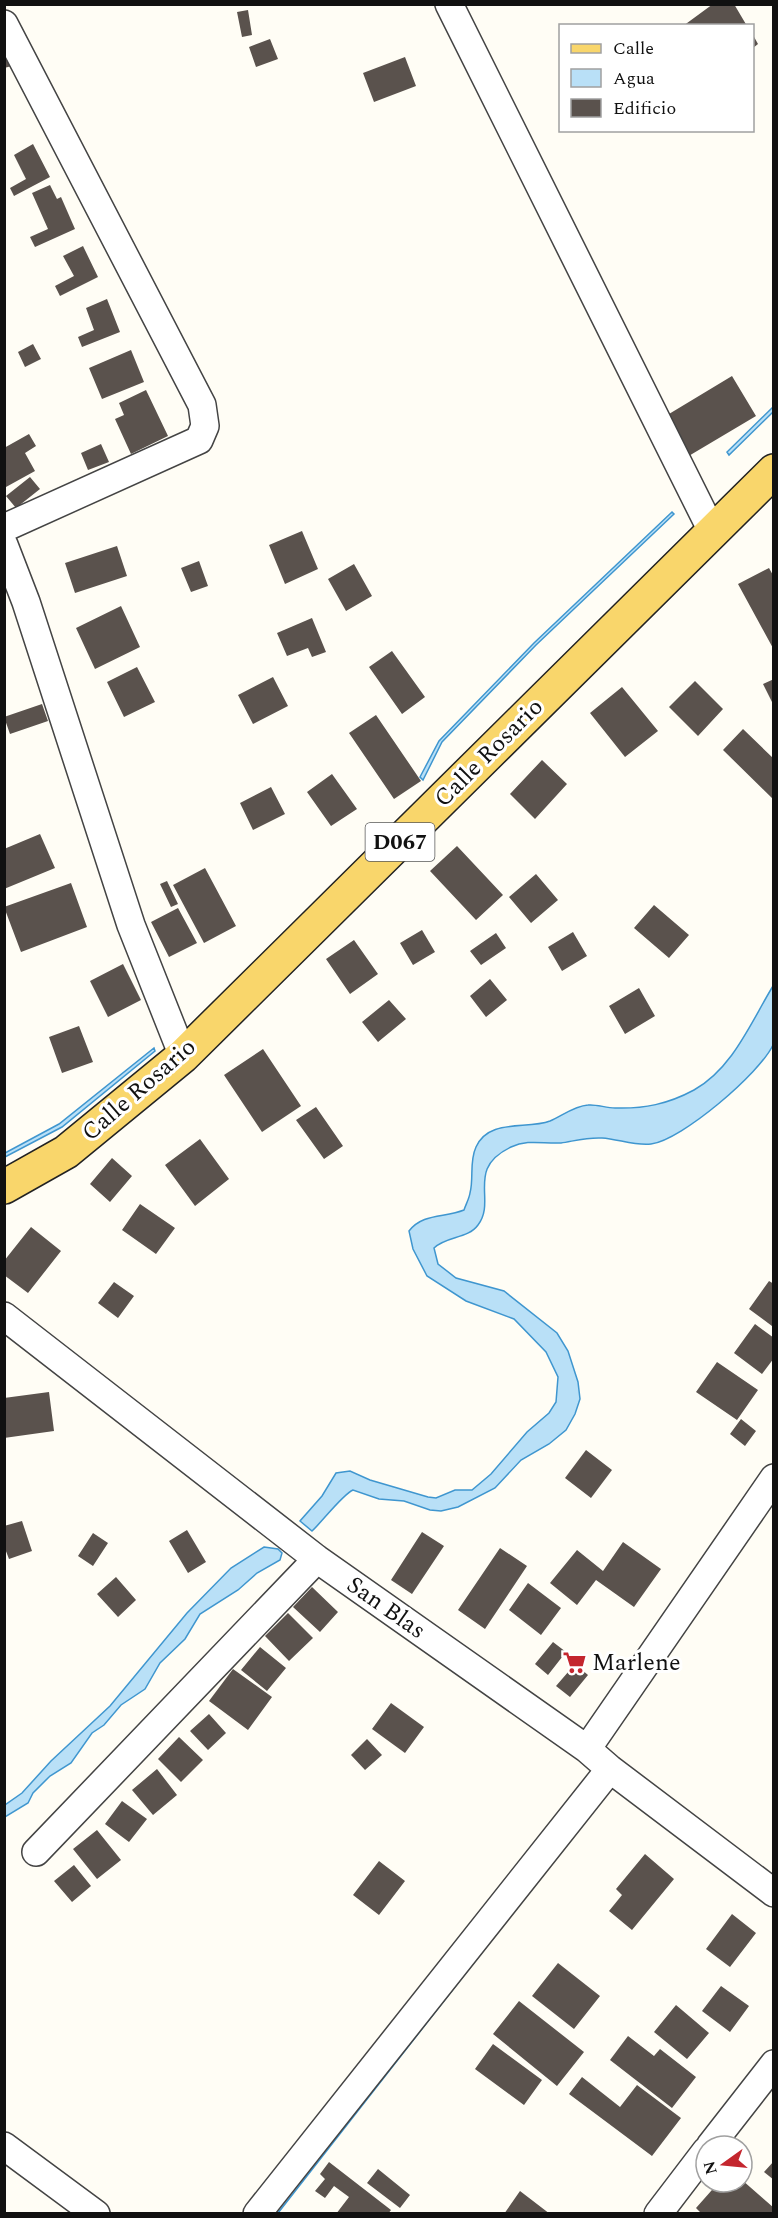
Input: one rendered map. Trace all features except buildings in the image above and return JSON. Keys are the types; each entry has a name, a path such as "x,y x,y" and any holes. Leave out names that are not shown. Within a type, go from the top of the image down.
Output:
{"main road":[{"name":"Calle Rosario","path":"4,1187 66,1152 113,1116 183,1056 774,471"}],"street":[{"path":"449,4 712,531"},
{"path":"4,24 202,405 205,426 198,440 4,528"},
{"path":"4,545 26,602 131,924 183,1056"},
{"name":"San Blas","path":"4,1316 317,1559 587,1749 610,1769 774,1893"},
{"path":"587,1749 774,1478"},
{"path":"36,1852 317,1559"},
{"path":"257,2214 610,1769"},
{"path":"719,2134 774,2064"},
{"path":"4,2146 96,2214"},
{"path":"658,2214 694,2167"}],"water":[{"path":"773,407 773,412 729,455 727,452"},
{"path":"672,512 674,514 536,645 442,742 423,780 420,777 439,741 534,643"},
{"path":"773,986 775,1025 773,1045 753,1072 719,1104 681,1131 665,1140 651,1144 597,1138 561,1143 530,1142 511,1147 497,1156 489,1165 484,1185 485,1205 478,1225 469,1233 445,1241 434,1248 438,1264 456,1278 504,1291 557,1333 568,1351 578,1382 580,1399 566,1430 549,1444 521,1460 495,1488 458,1507 441,1511 430,1510 404,1501 379,1499 353,1490 312,1531 300,1521 322,1496 336,1473 350,1471 370,1480 436,1498 455,1490 472,1490 491,1474 527,1432 549,1413 556,1402 558,1377 546,1352 514,1319 466,1301 427,1276 413,1249 409,1231 415,1225 427,1219 464,1210 471,1187 474,1153 482,1138 499,1128 540,1124 583,1106 636,1108 675,1099 694,1090 720,1070 730,1057"},
{"path":"154,1048 155,1051 62,1127 5,1157 5,1153 59,1124"},
{"path":"264,1547 278,1549 282,1553 280,1560 257,1573 238,1590 200,1614 185,1639 160,1663 145,1689 121,1705 104,1725 92,1733 71,1763 50,1776 33,1793 28,1803 5,1817 5,1805 22,1793 51,1761 110,1706 187,1613 231,1568"},
{"path":"605,1795 278,2213 274,2214 527,1889"}],"place":[{"name":"Marlene","path":"574,1663"}]}
